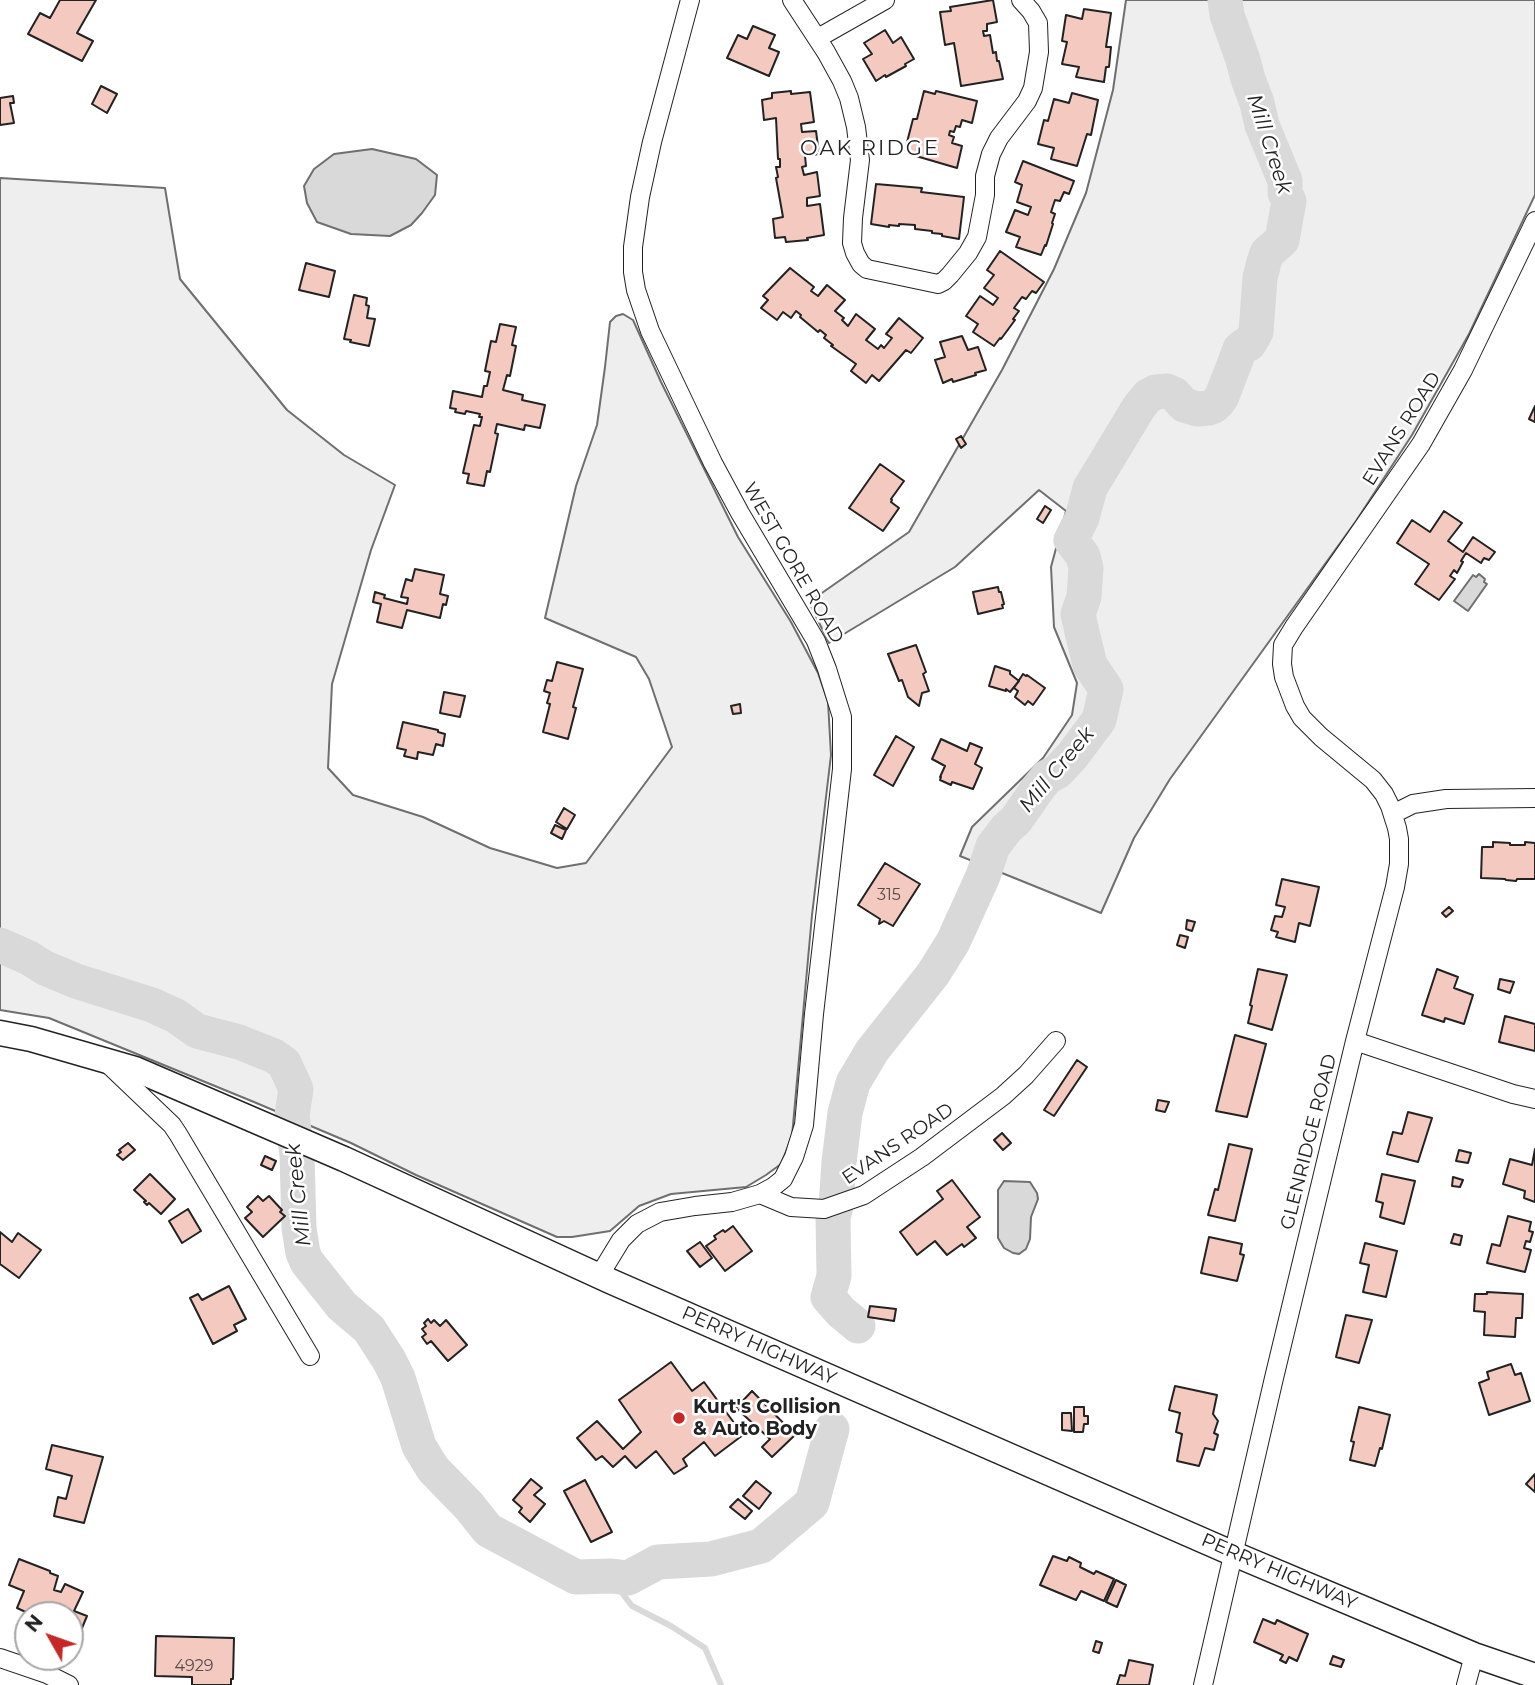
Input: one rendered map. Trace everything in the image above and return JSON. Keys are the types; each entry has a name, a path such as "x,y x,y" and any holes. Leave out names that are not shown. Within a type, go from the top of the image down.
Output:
{"main road":[{"name":"PERRY HIGHWAY","path":"0,1033 31,1039 135,1069 344,1159 599,1276 1234,1555 1474,1655 1535,1676"}],"street":[{"name":"WEST GORE ROAD","path":"690,0 640,197 633,247 636,290 650,331 713,463 816,641 842,717 842,769 804,1125 794,1157 783,1179 760,1194"},
{"path":"792,0 818,38 849,98 860,160 853,218 852,243 855,253 867,269 938,284 950,275 977,237 990,154 1033,88 1039,51 1038,23 1021,0"},
{"path":"818,38 885,0"},
{"name":"EVANS ROAD","path":"1283,645 1421,444 1463,370 1535,221"},
{"name":"GLENRIDGE ROAD","path":"1203,1685 1270,1391 1397,875 1399,839 1393,814 1384,794 1373,780 1302,718 1284,677 1283,645"},
{"path":"1393,814 1416,804 1446,799 1535,798"},
{"name":"EVANS ROAD","path":"760,1194 791,1207 824,1209 864,1195 922,1157 1003,1096 1056,1041"},
{"path":"1355,1041 1535,1099"},
{"path":"102,1058 178,1133 310,1356"},
{"path":"599,1276 621,1240 647,1218 660,1212 732,1202 760,1194"},
{"path":"1465,1685 1474,1655"},
{"path":"0,1658 47,1674 69,1685"}],"shaded area":[{"path":"1126,0 1535,0 1535,195 1469,334 1412,435 1356,521 1170,779 1134,838 1101,913 960,856 972,827 1043,758 1072,715 1077,683 1054,627 1051,567 1066,511 1039,490 955,567 829,643 809,602 909,532 1002,370 1054,269 1086,193 1113,90"},
{"path":"372,149 416,159 437,175 435,195 422,213 411,225 390,236 351,234 317,222 307,203 304,186 314,169 334,154"},
{"path":"0,178 165,188 180,279 287,410 344,455 395,485 371,550 332,684 328,768 353,795 423,817 490,848 557,868 586,863 672,747 649,679 636,657 545,618 576,486 597,425 610,322 623,314 633,320 738,537 791,622 818,673 828,702 831,755 812,915 792,1136 781,1164 746,1187 671,1194 639,1206 610,1231 557,1237 416,1175 351,1143 49,1018 0,1010"},
{"path":"1479,574 1487,584 1468,611 1454,601 1473,575 1476,577"},
{"path":"1004,1181 1030,1182 1037,1193 1038,1199 1031,1217 1030,1239 1026,1249 1019,1254 1004,1248 998,1238 998,1190"}],"building":[{"path":"60,0 96,0 77,33 93,41 82,61 28,34 40,13 50,18"},
{"path":"993,0 997,22 987,24 987,31 983,31 984,36 990,35 993,53 996,52 1003,79 961,86 954,43 945,45 940,12 951,11 950,7"},
{"path":"1084,9 1111,13 1106,47 1111,47 1109,67 1106,67 1104,82 1076,77 1079,67 1062,64 1067,42 1062,41 1066,15 1082,19"},
{"path":"753,26 775,35 769,48 779,52 769,76 727,58 738,35 747,39"},
{"path":"885,30 893,43 901,37 914,59 876,81 863,59 872,54 864,43"},
{"path":"101,86 117,94 107,113 92,104"},
{"path":"791,91 791,94 810,92 814,122 801,124 802,132 816,131 819,154 805,156 806,166 802,167 804,175 817,172 820,196 807,198 807,206 820,204 824,235 786,242 785,237 775,238 773,219 783,217 776,178 776,167 780,167 780,159 776,118 764,120 762,100 772,98 772,93"},
{"path":"924,91 935,94 936,91 977,101 972,123 962,120 960,127 956,126 954,132 950,131 949,135 954,137 952,143 962,146 957,168 905,150"},
{"path":"1072,93 1098,100 1091,135 1087,134 1077,166 1051,159 1054,148 1038,144 1044,120 1048,121 1054,99 1069,103"},
{"path":"13,96 14,103 10,103 14,123 0,125 0,98"},
{"path":"1023,161 1074,181 1069,194 1064,192 1060,201 1055,200 1051,212 1055,214 1053,224 1041,255 1016,247 1020,237 1006,232 1015,210 1028,215 1031,207 1017,202 1022,185 1015,182"},
{"path":"876,184 922,188 921,192 964,197 959,239 915,229 915,225 899,224 889,227 871,224"},
{"path":"1000,251 1044,282 1036,293 1032,291 1026,299 1022,297 1014,308 1019,311 1013,319 1015,320 994,346 973,332 978,324 966,316 980,296 993,305 998,298 984,288 994,275 987,270"},
{"path":"306,263 335,271 329,297 299,290"},
{"path":"790,268 814,287 811,291 818,296 827,285 845,300 835,311 844,318 842,320 848,326 856,314 875,329 866,340 878,349 881,345 884,348 892,338 886,334 899,318 923,338 911,353 906,350 879,381 872,375 866,383 851,371 856,364 831,346 833,345 824,338 826,335 820,330 818,332 796,311 791,318 783,312 777,320 761,308 768,300 763,296"},
{"path":"354,295 367,298 367,318 375,319 369,346 344,339"},
{"path":"500,324 516,327 512,345 516,346 510,376 507,375 503,390 523,395 522,400 545,405 540,428 525,425 524,430 497,424 495,433 498,434 490,472 487,471 484,486 467,483 469,474 463,473 474,425 480,426 482,417 479,417 480,414 466,411 465,414 455,412 456,409 450,408 453,391 482,397 490,372 485,371 491,341 496,342"},
{"path":"962,336 968,350 978,347 986,370 943,383 935,360 945,357 940,342"},
{"path":"1535,406 1535,422 1529,419"},
{"path":"961,436 966,444 961,448 956,439"},
{"path":"880,464 904,481 891,499 899,508 883,531 849,508"},
{"path":"1045,506 1051,510 1043,523 1037,519"},
{"path":"1444,511 1462,523 1448,541 1463,552 1473,537 1495,552 1489,560 1484,558 1481,563 1466,553 1457,573 1454,570 1450,576 1455,579 1439,600 1415,584 1429,564 1397,543 1412,520 1430,532"},
{"path":"415,569 444,575 440,594 448,596 440,618 407,610 402,628 377,622 381,604 373,602 375,592 385,595 384,598 407,604 408,598 401,597 406,579 412,581"},
{"path":"998,587 1003,608 978,614 973,592"},
{"path":"916,645 926,672 923,674 929,691 922,693 919,706 908,697 888,654"},
{"path":"557,662 583,669 568,739 543,732 550,704 547,703 550,693 544,691 547,680 552,681"},
{"path":"995,666 1010,671 1019,681 1010,692 989,686"},
{"path":"1023,674 1045,688 1033,705 1028,701 1025,705 1015,697 1018,691 1014,688"},
{"path":"444,692 465,696 460,717 440,713"},
{"path":"740,704 741,713 733,714 731,706"},
{"path":"403,722 445,734 443,746 436,744 433,755 418,752 417,759 404,756 406,750 397,748"},
{"path":"896,736 914,747 893,786 874,775"},
{"path":"941,739 967,751 970,743 982,748 975,764 982,768 973,789 940,780 945,766 932,759"},
{"path":"564,808 575,815 567,829 556,822"},
{"path":"555,825 566,830 562,839 551,833"},
{"path":"1493,842 1510,845 1535,843 1535,879 1516,881 1481,878 1482,847 1493,847"},
{"path":"885,863 920,884 893,926 884,921 879,924 880,919 858,905"},
{"path":"1282,879 1319,887 1310,926 1299,923 1295,942 1276,937 1278,932 1271,930 1275,916 1282,917 1285,907 1276,905"},
{"path":"1449,907 1453,911 1446,917 1442,913"},
{"path":"1187,920 1195,922 1192,931 1186,929"},
{"path":"1180,935 1188,937 1185,948 1177,945"},
{"path":"1258,969 1287,975 1272,1030 1248,1023"},
{"path":"1437,969 1458,977 1454,988 1473,995 1464,1024 1445,1018 1444,1022 1422,1015"},
{"path":"1500,979 1514,982 1510,993 1498,989"},
{"path":"1505,1016 1535,1024 1535,1051 1499,1042"},
{"path":"1235,1035 1266,1044 1247,1117 1216,1111"},
{"path":"1077,1060 1087,1067 1054,1116 1044,1110"},
{"path":"1158,1100 1169,1102 1165,1112 1156,1110"},
{"path":"1408,1112 1432,1118 1418,1162 1387,1154 1393,1132 1402,1134"},
{"path":"1002,1133 1011,1143 1003,1150 994,1140"},
{"path":"128,1143 135,1150 123,1160 117,1155"},
{"path":"1229,1144 1252,1149 1235,1221 1208,1215 1215,1189 1218,1190"},
{"path":"1535,1149 1535,1202 1524,1198 1525,1191 1503,1184 1510,1159 1532,1165"},
{"path":"1459,1150 1471,1153 1468,1163 1456,1161"},
{"path":"265,1156 276,1161 272,1170 261,1165"},
{"path":"150,1174 175,1199 161,1214 149,1203 147,1205 134,1190"},
{"path":"1382,1174 1415,1181 1404,1224 1380,1217 1383,1203 1376,1201"},
{"path":"1453,1177 1463,1180 1460,1187 1452,1186"},
{"path":"952,1180 980,1217 967,1227 976,1238 947,1255 935,1241 917,1255 900,1232 943,1199 937,1191"},
{"path":"258,1196 263,1201 269,1196 285,1216 263,1237 245,1218 252,1212 247,1207"},
{"path":"188,1209 201,1231 182,1243 169,1221"},
{"path":"1508,1216 1531,1222 1529,1231 1533,1232 1530,1242 1526,1241 1524,1248 1531,1250 1525,1272 1487,1263 1492,1244 1500,1246"},
{"path":"733,1226 752,1251 725,1271 706,1246 716,1239 714,1236"},
{"path":"0,1232 12,1242 18,1233 41,1250 19,1278 0,1264"},
{"path":"1454,1234 1462,1236 1460,1245 1451,1243"},
{"path":"1209,1237 1242,1244 1240,1254 1244,1255 1237,1281 1201,1273"},
{"path":"700,1242 712,1258 700,1267 687,1251"},
{"path":"1365,1243 1397,1251 1386,1297 1363,1292 1369,1265 1360,1263"},
{"path":"229,1286 246,1319 234,1325 237,1331 213,1344 190,1298 198,1294 202,1300"},
{"path":"1475,1294 1523,1294 1522,1318 1516,1318 1515,1337 1484,1335 1485,1312 1474,1311"},
{"path":"870,1306 896,1309 894,1321 868,1317"},
{"path":"1346,1315 1372,1320 1359,1363 1336,1357"},
{"path":"428,1319 431,1323 434,1320 440,1326 446,1320 467,1345 448,1361 431,1341 427,1344 422,1337 426,1334 422,1329"},
{"path":"671,1362 692,1391 704,1382 743,1435 715,1456 704,1442 683,1459 687,1466 674,1474 656,1451 636,1468 625,1456 613,1467 602,1456 596,1460 577,1438 597,1421 623,1449 641,1432 619,1400"},
{"path":"1511,1364 1515,1375 1521,1373 1530,1401 1489,1415 1479,1383 1489,1379 1487,1372"},
{"path":"1175,1386 1217,1395 1213,1414 1218,1421 1214,1433 1218,1435 1214,1450 1205,1448 1199,1466 1177,1461 1182,1434 1176,1432 1180,1413 1169,1410"},
{"path":"752,1391 795,1435 772,1457 762,1447 770,1439 736,1408"},
{"path":"1074,1407 1084,1407 1084,1416 1088,1416 1088,1424 1084,1424 1083,1432 1074,1432"},
{"path":"1359,1407 1390,1415 1375,1466 1350,1460 1354,1442 1351,1441"},
{"path":"1062,1413 1071,1413 1072,1431 1062,1430"},
{"path":"52,1445 103,1457 84,1523 54,1516 58,1497 66,1499 72,1476 46,1469"},
{"path":"1535,1474 1535,1492 1526,1484"},
{"path":"531,1479 542,1488 534,1495 545,1504 530,1522 519,1512 522,1508 513,1500"},
{"path":"585,1480 612,1532 591,1542 564,1491"},
{"path":"756,1481 771,1493 759,1509 743,1496"},
{"path":"738,1499 752,1511 745,1519 730,1507"},
{"path":"1053,1556 1067,1561 1069,1557 1094,1574 1096,1571 1114,1579 1104,1601 1081,1591 1076,1600 1040,1585"},
{"path":"19,1559 58,1576 54,1590 61,1592 65,1584 83,1592 79,1601 20,1601 24,1591 9,1585"},
{"path":"1116,1580 1126,1585 1117,1607 1106,1602"},
{"path":"1263,1619 1275,1624 1277,1620 1308,1634 1297,1661 1289,1657 1286,1663 1280,1660 1283,1655 1254,1642"},
{"path":"156,1636 234,1638 231,1685 192,1685 192,1677 155,1676"},
{"path":"1096,1641 1102,1643 1099,1653 1093,1651"},
{"path":"1333,1656 1344,1660 1341,1667 1330,1664"},
{"path":"1129,1660 1153,1665 1149,1685 1117,1685 1120,1675 1125,1676"}],"waterway":[{"name":"Mill Creek","path":"858,1326 828,1297 834,1276 833,1218 839,1162 845,1113 853,1083 872,1051 933,974 953,942 983,876 993,846 1047,777 1057,772 1072,756 1099,720 1106,689 1090,665 1082,632 1078,614 1084,597 1086,568 1083,556 1071,540 1082,518 1090,488 1148,396 1167,391 1174,394 1184,405 1197,409 1209,408 1218,402 1240,349 1249,344 1256,332 1260,278 1264,262 1267,253 1282,240 1289,201 1285,193 1285,181 1262,125 1227,15 1225,0"},
{"name":"Mill Creek","path":"0,945 76,981 152,1005 176,1016 197,1031 239,1042 274,1056 284,1063 296,1089 292,1115 303,1253 307,1262 342,1306 369,1329 398,1378 419,1446 433,1469 488,1530 576,1577 628,1578 658,1562 711,1559 761,1546 812,1503 832,1429"},
{"name":"Mill Creek","path":"609,1576 632,1606 671,1626 705,1648 721,1685"}],"place":[{"name":"Kurt's Collision & Auto Body","path":"679,1418"}],"district":[{"name":"OAK RIDGE","path":"870,149"}]}
